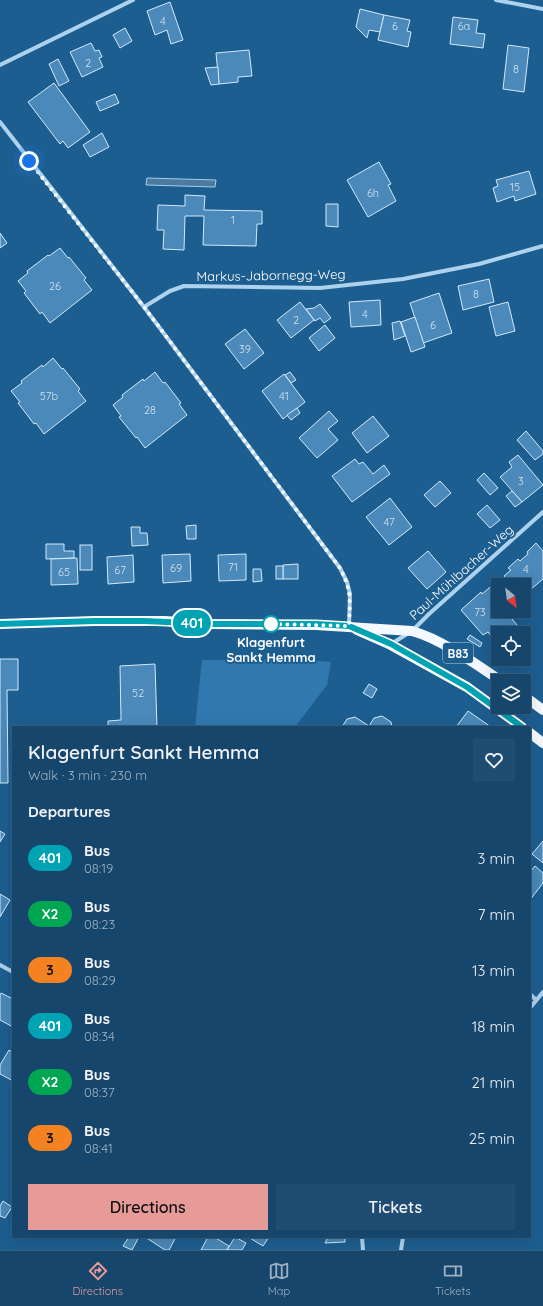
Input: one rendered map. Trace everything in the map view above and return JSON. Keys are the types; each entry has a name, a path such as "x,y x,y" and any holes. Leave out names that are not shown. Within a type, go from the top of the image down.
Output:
{"main road":[{"path":"0,624 144,621 212,624 316,624 349,626"},
{"name":"B83","path":"349,626 412,631 427,636 491,675"},
{"name":"B83","path":"349,626 391,644 467,687 521,726"},
{"path":"531,701 543,710"},
{"path":"531,734 543,742"}],"street":[{"path":"0,66 133,0"},
{"path":"496,0 543,9"},
{"path":"0,122 144,307 340,568 347,582 350,594 349,626"},
{"name":"Markus-Jabornegg-Weg","path":"144,307 170,291 184,286 320,288 403,280 479,264 543,246"},
{"name":"Paul-Mühlbacher-Weg","path":"391,644 412,631 543,512"},
{"path":"0,964 12,971"},
{"path":"531,1007 543,992"},
{"path":"531,995 536,1000"},
{"path":"362,1238 362,1250"},
{"path":"401,1250 403,1238"}],"shaded area":[{"path":"147,178 216,180 215,187 146,185"},
{"path":"295,659 331,662 327,685 296,726 195,726 202,660"}],"building":[{"path":"170,2 183,40 171,44 167,30 155,35 147,11"},
{"path":"360,9 384,15 380,32 369,30 367,38 356,27"},
{"path":"384,15 410,20 407,31 411,32 408,47 378,40"},
{"path":"453,17 478,20 476,33 485,34 483,48 450,44"},
{"path":"125,28 132,41 120,48 113,35"},
{"path":"91,43 95,51 99,50 102,57 99,58 103,67 82,77 70,52"},
{"path":"508,45 529,48 524,92 503,89"},
{"path":"249,50 252,76 238,77 238,82 219,84 216,53"},
{"path":"58,59 69,81 59,86 49,64"},
{"path":"218,67 219,84 211,85 205,68"},
{"path":"54,83 90,132 68,148 63,141 60,144 28,102"},
{"path":"115,94 119,103 100,111 96,102"},
{"path":"102,133 109,147 90,157 83,145"},
{"path":"379,162 391,184 388,185 396,201 368,217 347,180"},
{"path":"529,171 536,194 515,201 514,196 497,202 493,188 498,186 496,180"},
{"path":"185,195 205,196 204,210 262,211 262,224 257,224 256,246 203,245 204,216 185,216 184,250 163,249 164,230 157,230 158,205 185,206"},
{"path":"326,204 338,204 338,227 326,226"},
{"path":"0,233 7,243 0,248"},
{"path":"60,248 86,278 84,280 92,290 50,323 42,312 40,314 24,293 26,291 18,281 28,273 27,271"},
{"path":"489,279 494,302 463,310 458,286"},
{"path":"439,293 452,333 423,343 410,303"},
{"path":"380,300 381,325 351,327 349,302"},
{"path":"300,302 314,320 291,338 277,320"},
{"path":"508,302 515,331 496,336 489,307"},
{"path":"320,304 331,318 324,323 320,318 315,321 306,309 314,308"},
{"path":"415,317 425,347 411,352 401,322"},
{"path":"400,321 405,336 394,340 392,323"},
{"path":"325,325 335,338 319,351 309,338"},
{"path":"245,329 264,353 244,369 225,344"},
{"path":"53,358 80,389 78,391 86,401 44,434 36,423 34,424 11,391 22,383 21,381 42,365 43,367"},
{"path":"155,372 163,383 165,382 181,403 179,404 187,415 145,448 119,417 121,416 113,405 123,397 122,395"},
{"path":"290,372 296,380 291,383 285,375"},
{"path":"284,374 305,402 283,419 262,391"},
{"path":"297,408 300,413 291,420 287,415"},
{"path":"329,411 338,421 328,429 338,440 317,458 299,438"},
{"path":"373,416 389,436 367,453 352,433"},
{"path":"526,431 543,451 543,454 535,460 517,440"},
{"path":"518,455 543,485 522,502 500,477 512,467 509,462"},
{"path":"355,459 359,464 363,462 373,474 384,465 390,474 352,502 332,476"},
{"path":"484,473 498,488 490,495 477,480"},
{"path":"440,481 451,493 435,507 424,495"},
{"path":"512,491 522,502 515,507 506,496"},
{"path":"390,498 412,527 389,545 366,517"},
{"path":"487,505 500,520 490,528 477,514"},
{"path":"196,525 196,539 187,539 186,526"},
{"path":"131,527 140,527 140,533 147,533 148,545 132,546"},
{"path":"536,543 543,551 543,579 531,589 531,578 506,578 504,576 511,570 508,568 518,559 520,561 528,554 527,552"},
{"path":"46,544 64,544 64,551 74,551 74,558 46,559"},
{"path":"80,545 92,545 92,570 80,570"},
{"path":"428,551 446,572 427,589 408,568"},
{"path":"190,554 191,581 163,583 162,555"},
{"path":"246,554 246,580 219,581 218,555"},
{"path":"133,555 134,582 108,584 107,557"},
{"path":"77,558 78,584 51,585 51,559"},
{"path":"298,564 298,579 283,579 283,565"},
{"path":"276,566 283,566 283,579 276,579"},
{"path":"253,569 261,569 262,581 253,582"},
{"path":"491,586 491,618 511,618 517,625 491,626 491,636 488,632 483,635 461,610 481,592 482,594"},
{"path":"470,635 482,643 480,647 467,639"},
{"path":"0,659 18,659 18,690 7,690 8,783 0,783"},
{"path":"155,664 157,726 108,726 108,721 121,720 120,666"},
{"path":"369,684 377,689 372,698 363,693"},
{"path":"468,711 490,726 457,726"},
{"path":"382,716 391,722 392,726 369,726 374,718"},
{"path":"355,717 369,726 343,726 347,719"},
{"path":"0,831 5,834 0,842"},
{"path":"543,841 543,863 532,854"},
{"path":"535,866 543,873 543,883 531,899 531,871"},
{"path":"0,894 10,900 0,917"},
{"path":"1,993 12,998 11,1026 0,1020"},
{"path":"9,1050 12,1052 12,1080 0,1074 0,1065"},
{"path":"3,1201 12,1207 5,1218 0,1216 0,1206"},
{"path":"128,1238 138,1238 132,1250 123,1246"},
{"path":"147,1238 175,1238 169,1250 165,1250"},
{"path":"207,1238 216,1238 229,1246 227,1250 201,1250"},
{"path":"234,1238 246,1243 242,1250 227,1250"},
{"path":"250,1238 268,1238 263,1246"},
{"path":"328,1238 345,1238 345,1242 325,1243"}],"bus line":[{"name":"401","path":"0,624 95,621 165,621 212,624 316,624 349,626 391,644 467,687 521,726"}],"place":[{"name":"Klagenfurt Sankt Hemma","path":"271,624"}],"route":[{"path":"29,161 144,307 340,568 347,582 350,594 349,626 271,624"}]}
